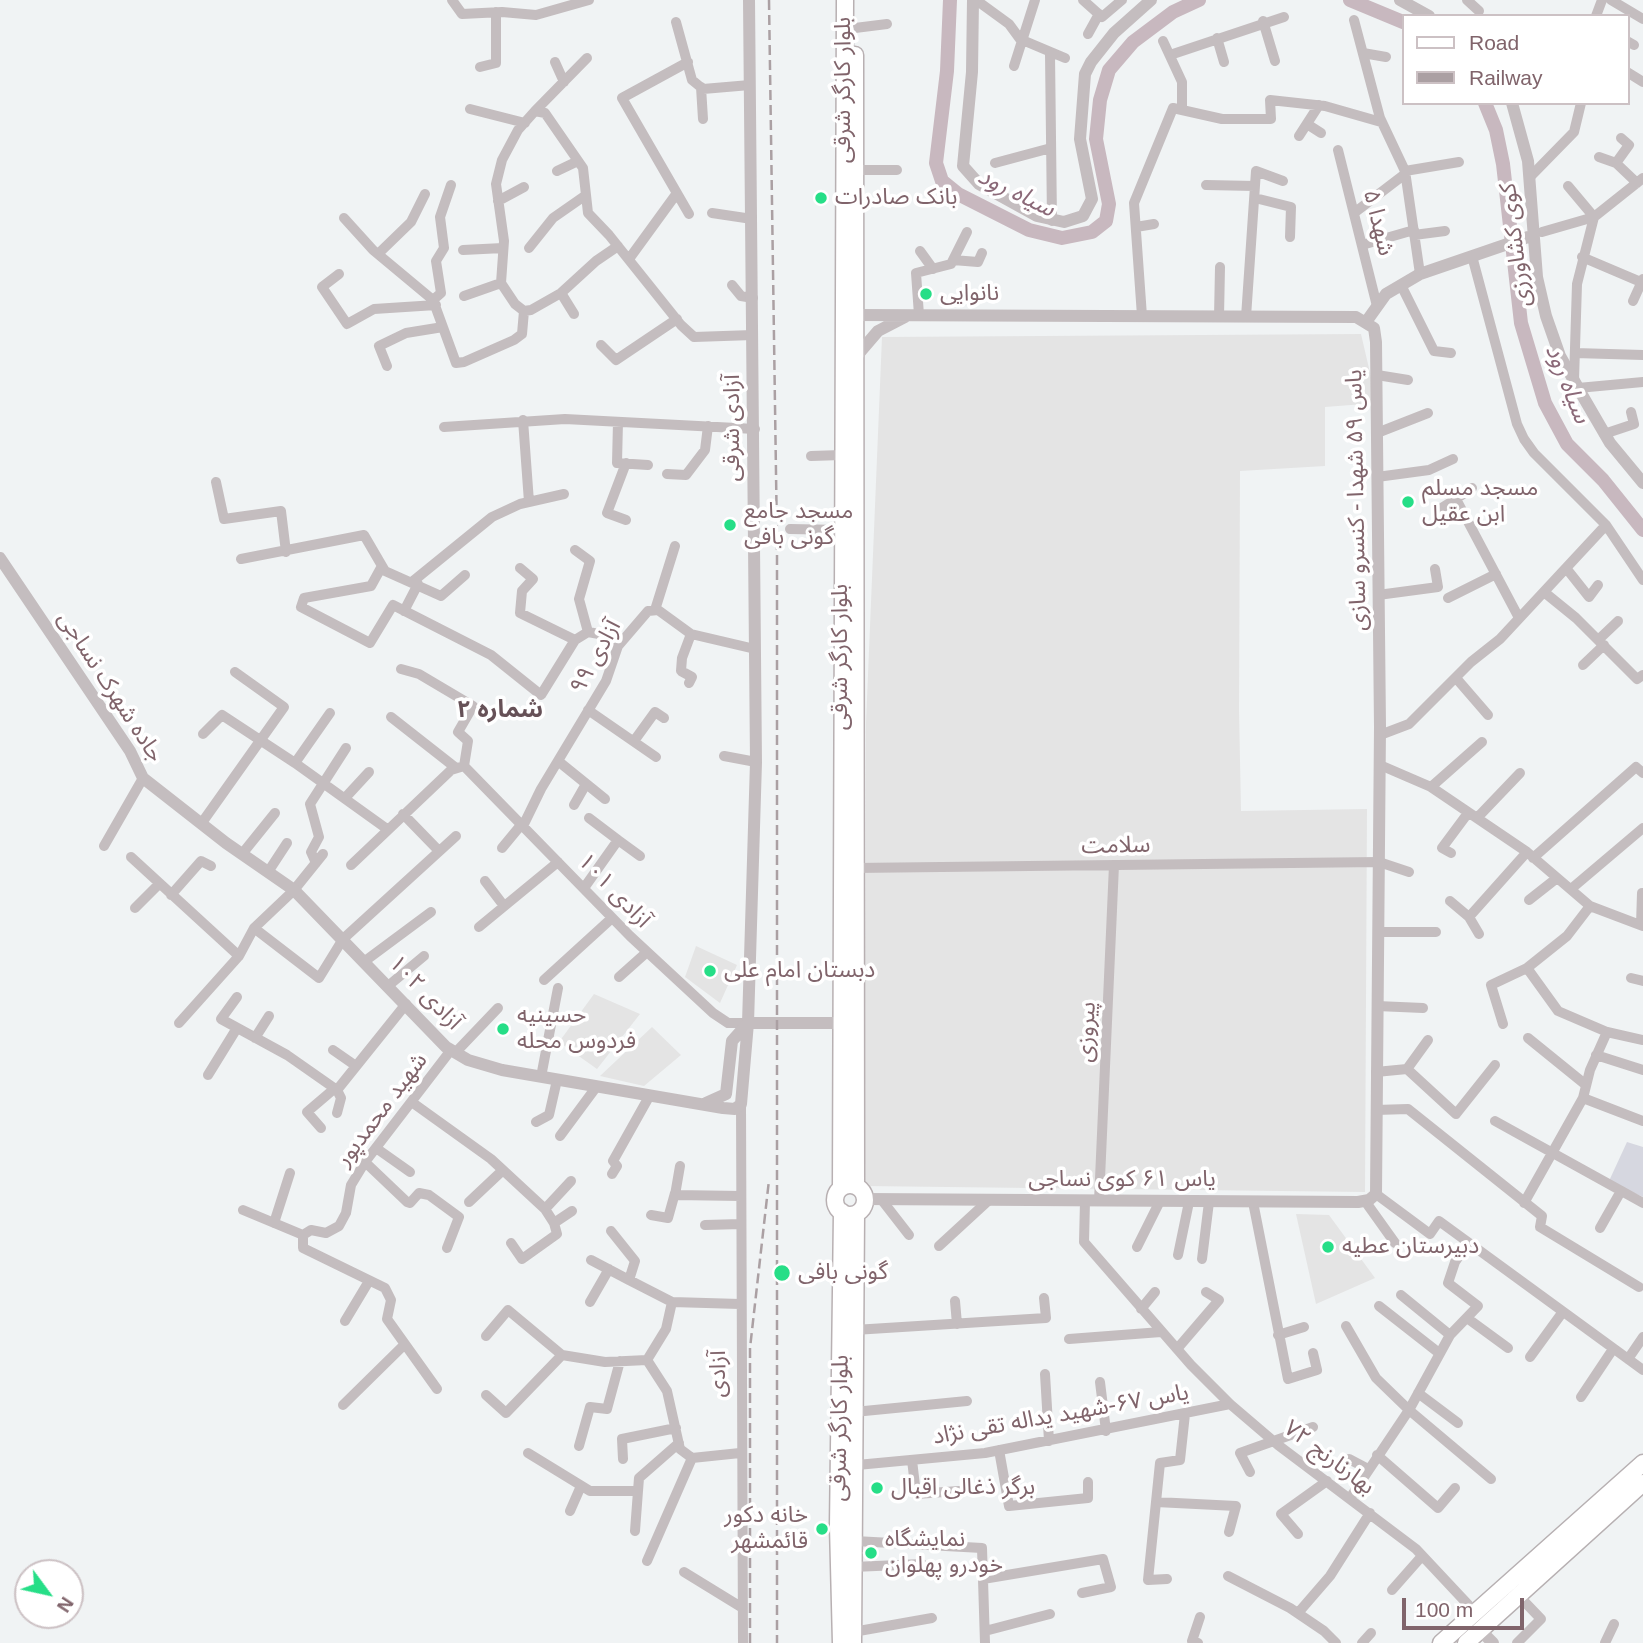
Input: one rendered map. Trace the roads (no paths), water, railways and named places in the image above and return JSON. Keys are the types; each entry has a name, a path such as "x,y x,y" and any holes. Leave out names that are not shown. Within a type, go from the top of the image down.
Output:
{"main road":[{"name":"بلوار کارگر شرقی","path":"845,0 855,170 855,359 847,624 842,1023 861,1193"},
{"name":"بلوار کارگر شرقی","path":"855,0 849,80 842,530 854,868 861,1193"},
{"path":"861,1193 864,1205 849,1213 835,1200 861,1193"},
{"name":"بلوار کارگر شرقی","path":"849,1213 856,1465 849,1640"},
{"name":"بلوار کارگر شرقی","path":"849,1213 838,1526 849,1640"},
{"path":"1441,1643 1643,1462"},
{"path":"1465,1643 1643,1483"}],"street":[{"path":"452,0 462,14 509,12 536,15 562,4 589,0"},
{"path":"500,0 509,12"},
{"name":"آزادی شرقی","path":"748,1023 756,762 749,0"},
{"path":"974,0 1009,24 1020,39 1050,54 1065,58"},
{"path":"974,0 972,72 962,158 966,172 979,184 1052,221 1064,222 1083,216 1092,199 1080,139 1083,89 1091,62 1114,33 1151,0"},
{"path":"1014,66 1020,39 1035,0"},
{"path":"1083,0 1102,17 1122,0"},
{"path":"1400,0 1425,14"},
{"path":"1467,0 1479,11"},
{"path":"1611,0 1643,19"},
{"path":"480,66 496,63 496,12"},
{"path":"1088,34 1100,14"},
{"path":"1170,55 1284,16"},
{"path":"1354,20 1381,122 1405,172 1420,274"},
{"path":"1263,21 1275,61"},
{"path":"676,22 692,80 701,87 750,85"},
{"path":"855,28 887,23"},
{"path":"1216,38 1224,62"},
{"path":"1142,316 1134,203 1178,109 1182,82 1163,41"},
{"path":"1363,53 1387,57"},
{"path":"1050,54 1052,221"},
{"path":"344,218 378,254 435,303 456,363 464,362 522,334 524,311 501,284 503,248 496,184 502,160 524,123 540,112 587,58"},
{"path":"555,62 564,82"},
{"path":"688,62 622,98 689,214"},
{"path":"701,87 702,119"},
{"path":"1178,109 1222,119 1271,119 1270,100 1319,105 1381,122"},
{"path":"1299,136 1319,105"},
{"name":"کوی کشاورزی","path":"1513,105 1519,122 1529,178 1537,277 1556,344 1604,434 1643,483"},
{"path":"1529,178 1574,132 1581,105"},
{"path":"470,109 524,123"},
{"path":"540,112 583,168 588,213 694,337 754,335"},
{"path":"1307,124 1321,133"},
{"path":"1616,163 1629,145 1621,138"},
{"path":"995,163 1051,148"},
{"name":"شهدا ۵","path":"1338,150 1377,306"},
{"path":"855,315 1356,317 1366,322 1386,294 1420,274 1594,217 1640,181 1616,163 1599,158"},
{"path":"557,171 578,161"},
{"path":"1354,213 1405,172 1459,162"},
{"path":"855,170 898,170"},
{"path":"1246,317 1256,171 1283,181"},
{"path":"435,303 441,293 436,261 444,248 440,217 451,185"},
{"path":"1206,185 1255,186"},
{"path":"1568,186 1594,217"},
{"path":"498,201 524,187"},
{"path":"629,259 677,193"},
{"path":"378,254 411,222 425,194"},
{"path":"530,248 553,218 586,195"},
{"path":"1255,198 1291,207 1290,237"},
{"path":"712,213 752,219"},
{"path":"1594,217 1582,257 1575,337 1576,384 1643,382"},
{"path":"1136,227 1154,224"},
{"path":"1362,245 1414,233 1445,231"},
{"path":"914,315 916,273 951,264 967,232"},
{"path":"524,311 561,293 618,246"},
{"path":"463,250 503,248"},
{"path":"920,251 933,269"},
{"path":"1477,255 1517,424 1524,439 1534,453 1606,525 1643,580"},
{"path":"1582,257 1642,281 1633,301"},
{"path":"953,260 980,262"},
{"path":"1219,317 1220,267"},
{"path":"339,274 322,287 347,324 374,309 435,303"},
{"path":"464,296 501,284"},
{"path":"732,285 741,296 753,299"},
{"path":"1401,285 1434,351 1451,353"},
{"path":"561,293 574,314"},
{"path":"855,359 878,331 914,315"},
{"path":"601,345 616,360 677,319"},
{"name":"یاس ۵۹ شهدا - کنسرو سازی","path":"1366,322 1374,328 1377,375 1380,735 1376,1110 1370,1197"},
{"path":"387,366 379,346 407,334 443,327"},
{"path":"1556,344 1575,337"},
{"path":"1575,353 1643,355"},
{"path":"1377,375 1408,380"},
{"path":"1604,434 1636,429 1631,412"},
{"path":"1377,433 1428,413"},
{"path":"444,427 523,420 755,429"},
{"path":"523,420 529,502"},
{"path":"618,422 617,463 648,465"},
{"path":"667,474 686,475 705,450 708,426"},
{"path":"811,456 842,455"},
{"path":"1377,477 1429,470 1453,458"},
{"path":"626,463 607,513 626,520"},
{"path":"216,482 224,519 281,511 286,552"},
{"path":"1440,509 1472,488"},
{"path":"404,611 415,583 492,517 529,502 564,494"},
{"path":"1456,499 1520,618"},
{"path":"1380,735 1409,724 1520,618 1606,525"},
{"path":"790,529 842,530"},
{"path":"242,559 364,535 385,571 441,596 465,575"},
{"path":"655,610 675,545"},
{"path":"575,550 590,561 579,599 588,632"},
{"name":"جاده شهرک نساجی","path":"0,558 130,751 143,778 201,824"},
{"path":"382,566 371,586 304,598 301,607 370,643 393,605 491,655 541,695 575,640 588,632 599,634 618,646"},
{"path":"520,568 533,579 523,591 520,613 575,640"},
{"path":"1566,568 1590,597 1598,585"},
{"path":"1378,595 1438,587 1435,569"},
{"path":"1448,598 1496,574"},
{"path":"1544,592 1641,680"},
{"name":"آزادی ٩٩","path":"502,848 522,825 606,681 618,646 648,611 655,610 691,634 755,649"},
{"path":"1583,666 1618,621"},
{"path":"689,682 692,677 681,671 682,658 691,634"},
{"path":"351,865 403,814 460,767 468,741 458,733 473,706 419,674 401,669"},
{"path":"201,824 284,707 235,672"},
{"path":"1456,678 1488,715"},
{"path":"588,710 656,757"},
{"path":"634,741 655,712 664,718"},
{"path":"295,763 330,713"},
{"path":"203,734 222,715 323,782 387,829"},
{"name":"آزادی ۱۰۱","path":"391,717 460,767 522,825 612,918 713,1013 728,1023 748,1023"},
{"path":"1431,787 1482,742"},
{"path":"179,1023 239,956 254,928 294,890 319,858 311,852 318,837 310,804 346,748"},
{"path":"724,756 756,762"},
{"path":"558,761 605,799"},
{"path":"1380,765 1431,787 1530,855 1590,906 1642,925 1642,892"},
{"path":"1469,917 1530,855 1636,767 1643,773"},
{"path":"345,798 369,772"},
{"path":"1451,853 1441,848 1520,773"},
{"path":"104,846 143,778"},
{"path":"574,805 586,784"},
{"path":"242,854 275,813"},
{"path":"403,814 439,851"},
{"path":"589,818 640,856"},
{"name":"آزادی ۱۰۲","path":"201,824 294,890 453,1051 502,1070 706,1103"},
{"path":"1571,890 1643,828"},
{"path":"254,928 319,978 343,939 456,835"},
{"path":"584,888 618,840"},
{"path":"268,872 287,843"},
{"path":"131,857 239,956"},
{"path":"171,895 201,861 211,866"},
{"path":"479,927 558,862"},
{"name":"سلامت","path":"854,868 1378,862 1409,872"},
{"name":"پیروزی","path":"1114,865 1092,1201 1084,1242 1141,1309"},
{"path":"1530,900 1557,878"},
{"path":"485,881 505,906"},
{"path":"135,908 159,884"},
{"path":"1450,901 1469,917 1479,934"},
{"path":"1503,1024 1491,985 1527,968 1567,936 1590,906"},
{"path":"365,961 431,912"},
{"path":"544,980 612,918"},
{"path":"1378,932 1436,932"},
{"path":"619,977 647,952"},
{"path":"388,986 424,956"},
{"path":"1527,968 1558,1010 1607,1032 1643,1040"},
{"path":"1631,978 1643,981"},
{"path":"541,1077 558,988"},
{"path":"237,997 221,1019 287,1055 335,1089 341,1098 337,1113"},
{"path":"321,1128 307,1112 335,1089 406,1004"},
{"path":"1377,1006 1423,1008"},
{"name":"شهید محمدپور","path":"303,1235 311,1230 326,1233 339,1226 346,1213 351,1185 365,1162 453,1051 498,1008"},
{"path":"255,1038 269,1016"},
{"path":"706,1103 726,1094 732,1041 748,1023 842,1023"},
{"name":"آزادی","path":"743,1643 740,1453 741,1104 748,1023"},
{"path":"208,1076 237,1028"},
{"path":"1524,1203 1583,1098 1607,1032"},
{"path":"1528,1038 1586,1085"},
{"path":"1407,1069 1428,1040"},
{"path":"333,1050 356,1066"},
{"path":"1597,1055 1643,1070"},
{"path":"1376,1072 1407,1069 1456,1114 1495,1065"},
{"path":"536,1122 549,1115 557,1080"},
{"path":"560,1136 597,1086"},
{"path":"612,1174 617,1166 613,1161 650,1095"},
{"path":"1583,1098 1643,1121"},
{"path":"413,1103 503,1170 545,1209 554,1223 557,1234 522,1259 511,1243"},
{"path":"706,1103 735,1109 741,1104"},
{"path":"1376,1110 1408,1109 1542,1216 1540,1227 1639,1287"},
{"path":"1495,1121 1643,1203"},
{"path":"376,1148 410,1172"},
{"path":"365,1162 407,1202 410,1203 419,1193 429,1195 459,1217 447,1248"},
{"path":"651,1215 668,1218 680,1166"},
{"path":"469,1202 503,1170"},
{"path":"274,1223 290,1173"},
{"path":"545,1209 571,1181"},
{"path":"1600,1228 1621,1191"},
{"path":"675,1193 741,1196"},
{"path":"861,1193 909,1235"},
{"name":"یاس ۶۱ کوی نساجی","path":"861,1193 989,1200 1189,1202 1370,1197"},
{"path":"1370,1197 1430,1234 1439,1221 1643,1370"},
{"path":"1370,1197 1395,1243"},
{"path":"939,1246 989,1200"},
{"path":"1137,1247 1160,1201"},
{"path":"1178,1255 1189,1202"},
{"path":"1202,1259 1209,1202"},
{"path":"1253,1202 1288,1379 1317,1370 1313,1353"},
{"path":"243,1210 303,1235 303,1248 385,1288 391,1300 387,1319 437,1389"},
{"path":"554,1223 572,1211"},
{"path":"705,1224 741,1224"},
{"path":"611,1231 635,1261 629,1280"},
{"path":"1350,1498 1409,1410 1450,1335 1478,1306 1448,1283 1455,1262 1468,1243"},
{"path":"592,1260 672,1302 740,1304"},
{"path":"590,1303 609,1269"},
{"path":"345,1321 369,1281"},
{"path":"1141,1309 1155,1292"},
{"path":"1177,1349 1219,1300 1206,1292"},
{"path":"1401,1295 1450,1335"},
{"path":"854,1330 1046,1318 1044,1298"},
{"path":"955,1301 957,1324"},
{"path":"647,1360 666,1329 672,1302"},
{"path":"1380,1306 1439,1353"},
{"name":"بهارنارنج ۷۲","path":"1141,1309 1230,1404 1273,1441 1422,1556 1475,1612"},
{"path":"486,1336 508,1310 562,1355 620,1361 647,1360"},
{"path":"1530,1357 1562,1313"},
{"path":"1466,1318 1508,1348"},
{"path":"1346,1326 1376,1378 1409,1410 1491,1479"},
{"path":"1278,1335 1304,1327"},
{"path":"1069,1339 1161,1332"},
{"path":"1628,1359 1643,1337"},
{"path":"343,1405 405,1344"},
{"path":"1581,1397 1613,1349"},
{"path":"486,1395 506,1413 562,1355"},
{"path":"647,1360 667,1391 680,1449 692,1458 740,1453"},
{"path":"579,1446 590,1407 607,1409 620,1361"},
{"path":"1045,1374 1049,1441"},
{"path":"1100,1382 1106,1431"},
{"path":"1418,1393 1458,1423"},
{"path":"854,1412 967,1401"},
{"name":"یاس ۶۷-شهید یداله تقی نژاد","path":"856,1465 999,1450 1106,1431 1230,1404"},
{"path":"1167,1580 1148,1580 1160,1463 1180,1460 1185,1414"},
{"path":"1250,1472 1240,1453 1314,1427"},
{"path":"623,1459 622,1439 676,1428"},
{"path":"635,1531 639,1478 679,1443"},
{"path":"999,1450 1009,1506 1088,1498 1088,1482"},
{"path":"528,1453 590,1491 638,1491"},
{"path":"1377,1455 1438,1508 1455,1488"},
{"path":"647,1561 692,1458"},
{"path":"1349,1459 1368,1469"},
{"path":"912,1460 916,1494 959,1491"},
{"path":"1298,1534 1281,1514 1327,1481"},
{"path":"570,1511 581,1486"},
{"path":"1156,1502 1236,1506 1229,1532"},
{"path":"1298,1613 1330,1576 1370,1514"},
{"path":"855,1541 982,1548 985,1643"},
{"path":"1392,1590 1422,1556"},
{"path":"983,1579 1103,1559 1111,1587 1082,1593"},
{"path":"853,1567 922,1564"},
{"path":"684,1572 741,1607"},
{"path":"1228,1576 1298,1613 1324,1630 1336,1643"},
{"path":"1517,1643 1541,1619 1518,1595"},
{"path":"985,1631 1049,1614"},
{"path":"1198,1643 1192,1641 1200,1616"},
{"path":"849,1640 932,1618"},
{"path":"1605,1643 1614,1624"},
{"path":"1480,1630 1493,1643"},
{"path":"1362,1643 1371,1633"}],"waterway":[{"name":"سیاه رود","path":"950,0 947,71 936,163 942,181 958,194 1029,230 1062,238 1092,232 1106,221 1109,204 1096,139 1100,100 1109,70 1133,42 1173,12 1199,0"},
{"name":"سیاه رود","path":"1350,0 1402,22"},
{"name":"سیاه رود","path":"1486,105 1496,130 1503,164 1521,323 1545,403 1567,444 1603,480 1643,530"}],"railway":[{"path":"769,0 777,540 777,1643"},
{"path":"750,1643 750,1348 769,1180"}],"place":[{"name":"بانک صادرات","path":"821,198"},
{"name":"نانوایی","path":"926,294"},
{"name":"مسجد مسلم ابن عقیل","path":"1408,502"},
{"name":"مسجد جامع گونی بافی","path":"730,525"},
{"name":"دبستان امام علی","path":"710,971"},
{"name":"حسینیه فردوس محله","path":"503,1029"},
{"name":"دبیرستان عطیه","path":"1328,1247"},
{"name":"گونی بافی","path":"782,1273"},
{"name":"برگر ذغالی اقبال","path":"877,1488"},
{"name":"خانه دکور قائمشهر","path":"822,1529"},
{"name":"نمایشگاه خودرو پهلوان","path":"871,1553"}],"district":[{"name":"شماره ۲","path":"500,710"}]}
